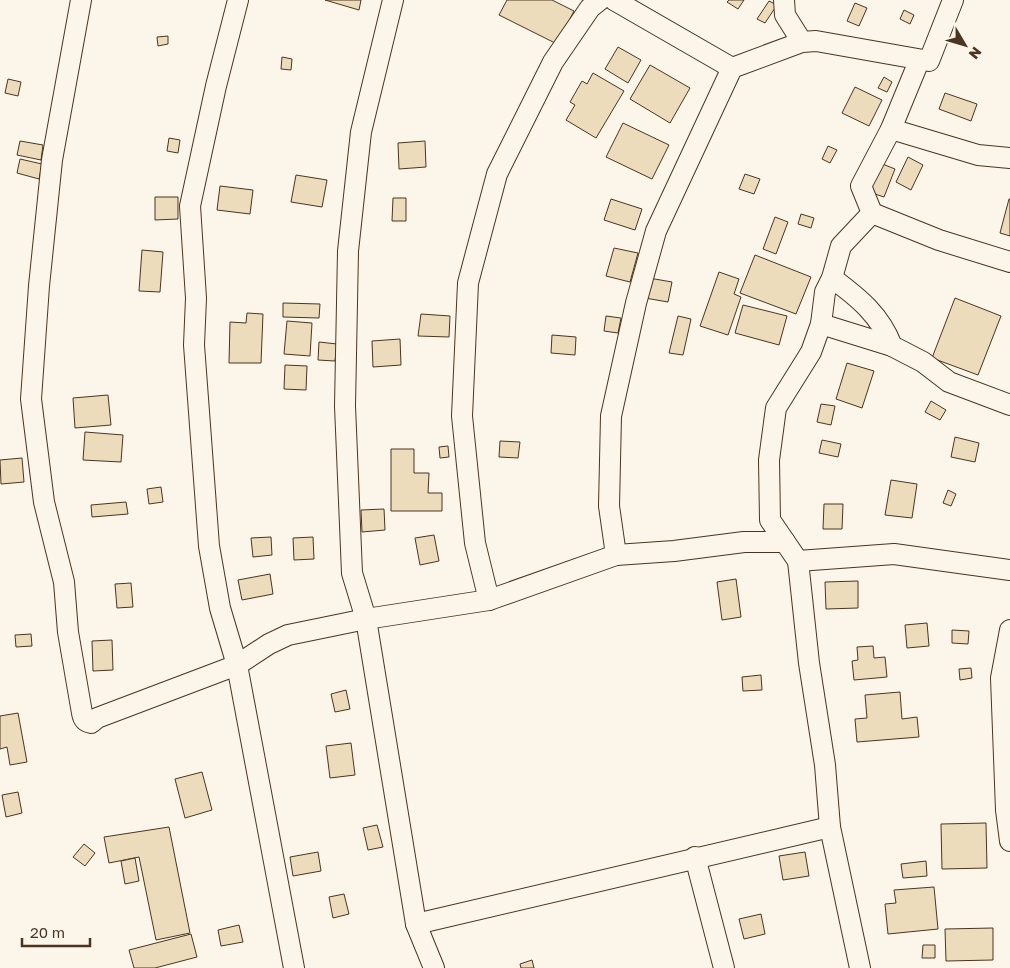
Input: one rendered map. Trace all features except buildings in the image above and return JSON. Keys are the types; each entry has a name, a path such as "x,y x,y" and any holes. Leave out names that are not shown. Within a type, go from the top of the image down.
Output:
{"street":[{"path":"81,0 52,160 39,286 31,399 44,502 64,582 68,632 83,719 91,723 97,718 237,665 269,644 288,635 366,619 490,600 616,555 674,551 744,542 786,542"},
{"path":"238,0 216,86 190,206 196,298 194,345 210,546 220,608 237,665 294,968"},
{"path":"393,0 361,132 348,251 345,406 352,573 366,619 416,924 434,968"},
{"path":"490,600 475,543 462,416 468,283 497,174 553,62 590,8 600,0"},
{"path":"614,0 732,68"},
{"path":"784,0 785,14 802,42"},
{"path":"616,555 609,506 611,416 619,388 636,303 656,231 732,68 802,42 816,41 919,61 929,61 953,0"},
{"path":"919,61 891,129 862,186 872,213 939,240 1010,262"},
{"path":"891,129 978,155 1010,158"},
{"path":"860,968 830,827 825,764 810,663 798,561 770,520 769,460 776,408 811,352 821,324 825,292 832,278 841,246 872,213"},
{"path":"832,278 861,301 884,326 892,346"},
{"path":"821,324 892,346 923,362 949,382 1010,404"},
{"path":"798,561 894,554 1010,570"},
{"path":"1010,630 1001,678 1006,800 1010,841"},
{"path":"416,924 830,827"},
{"path":"696,857 724,968"}]}
